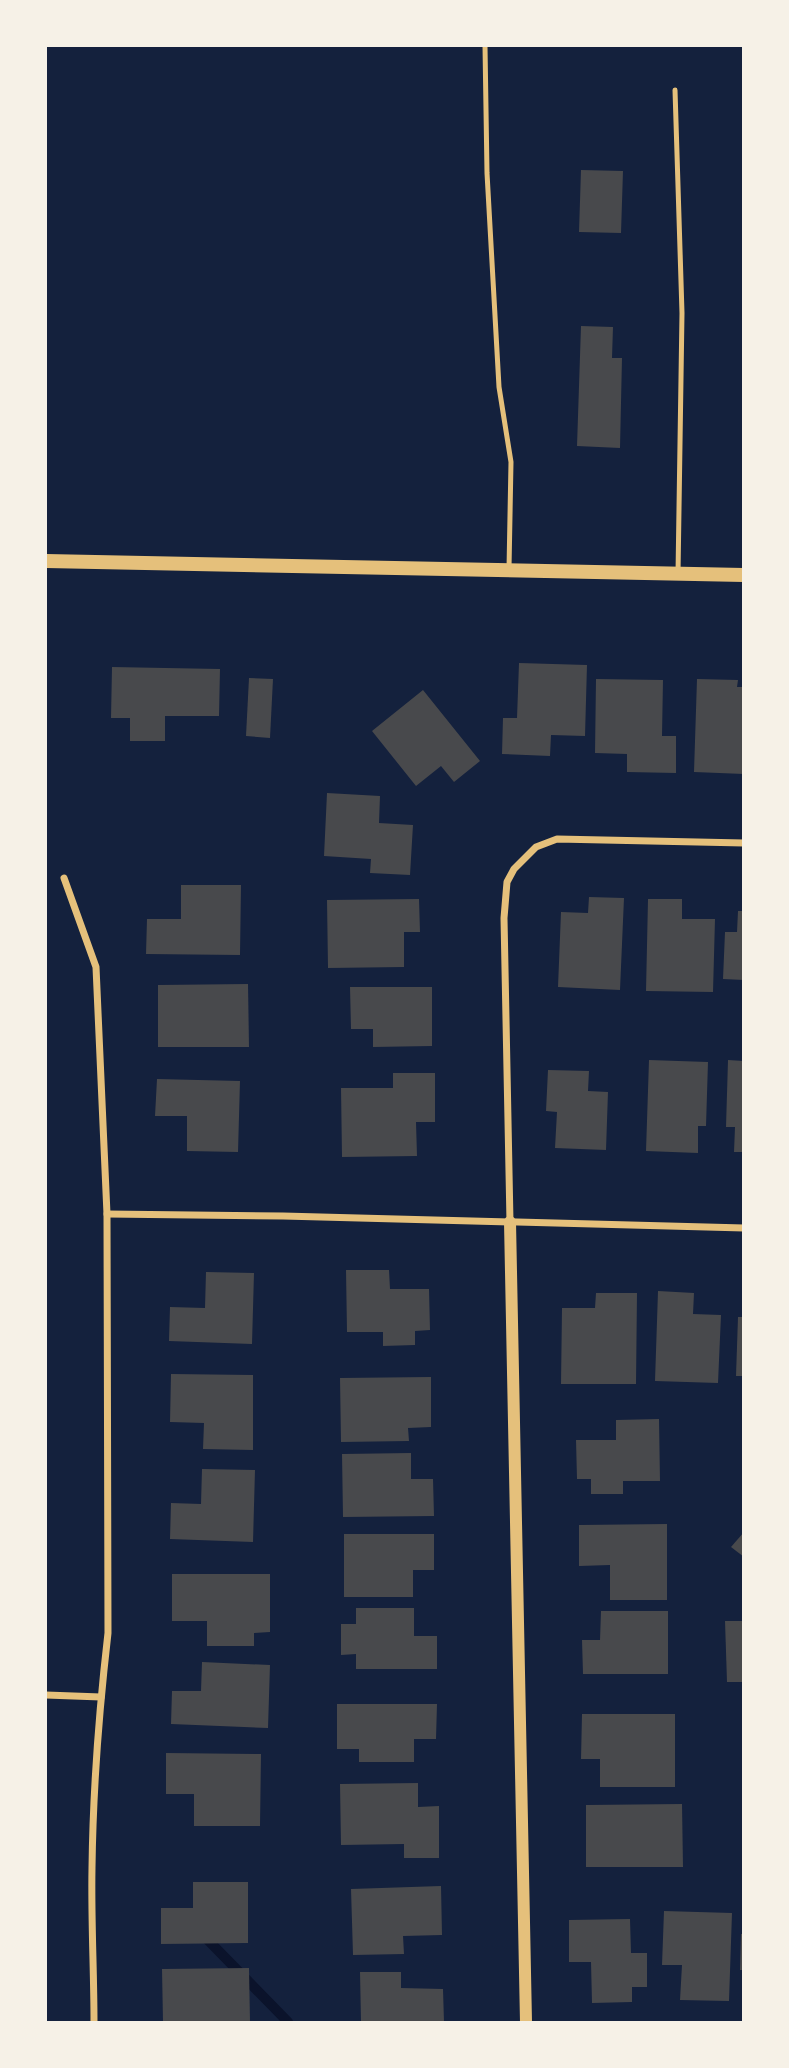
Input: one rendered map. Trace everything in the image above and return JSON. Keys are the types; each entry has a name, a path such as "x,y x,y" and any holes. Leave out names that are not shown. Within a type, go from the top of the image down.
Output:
{"main road":[{"path":"46,561 744,575"}],"street":[{"path":"526,2022 504,918 507,882 514,869 536,847 557,839 744,844"},
{"path":"64,878 96,967 107,1214 108,1633 94,1792 94,2022"},
{"path":"107,1214 744,1227"},
{"path":"46,1695 101,1697"}],"lane":[{"path":"485,46 487,173 499,387 511,462 509,570"},
{"path":"675,90 682,313 678,573"}],"building":[{"path":"581,170 623,171 621,233 579,232"},
{"path":"581,326 613,327 612,358 622,358 620,448 577,446"},
{"path":"519,663 587,665 585,736 551,735 550,756 502,754 503,718 517,718"},
{"path":"112,667 220,669 219,716 165,716 165,741 130,741 130,718 111,718"},
{"path":"249,678 273,679 270,738 246,736"},
{"path":"596,679 663,680 662,736 676,736 676,773 627,772 627,754 595,753"},
{"path":"697,679 738,680 737,687 744,687 744,774 694,772"},
{"path":"423,690 480,761 454,782 441,766 416,786 372,731"},
{"path":"327,793 380,796 379,823 413,825 410,875 370,873 371,859 324,856"},
{"path":"181,885 241,885 240,955 146,954 147,919 181,919"},
{"path":"589,897 624,898 620,990 558,987 561,912 588,913"},
{"path":"419,899 420,932 404,932 404,967 328,968 327,900"},
{"path":"648,899 682,899 682,919 715,919 713,992 646,991"},
{"path":"738,911 744,911 744,980 723,979 725,932 737,932"},
{"path":"248,984 249,1047 158,1047 158,985"},
{"path":"350,987 432,987 432,1046 373,1047 373,1029 351,1029"},
{"path":"649,1060 708,1062 706,1126 698,1126 698,1153 646,1151"},
{"path":"728,1060 744,1061 744,1152 734,1152 735,1127 726,1127"},
{"path":"548,1070 589,1071 588,1091 608,1092 606,1150 555,1148 557,1112 546,1111"},
{"path":"393,1073 435,1073 435,1122 416,1122 417,1156 342,1157 341,1088 393,1088"},
{"path":"157,1079 240,1081 238,1152 187,1151 187,1116 155,1116"},
{"path":"346,1270 389,1270 390,1289 429,1289 430,1330 415,1331 415,1345 383,1346 383,1332 347,1332"},
{"path":"206,1272 254,1273 252,1344 169,1341 170,1307 205,1308"},
{"path":"658,1291 694,1293 693,1314 721,1315 718,1383 655,1381"},
{"path":"596,1293 637,1293 636,1384 561,1384 562,1308 595,1308"},
{"path":"738,1317 744,1317 744,1376 736,1376"},
{"path":"171,1374 253,1375 253,1450 203,1449 204,1423 170,1422"},
{"path":"431,1377 431,1427 408,1428 409,1441 341,1442 340,1378"},
{"path":"659,1419 660,1481 623,1481 623,1494 591,1494 591,1479 577,1479 576,1440 616,1440 616,1420"},
{"path":"411,1453 411,1479 433,1479 434,1516 343,1517 342,1454"},
{"path":"202,1469 255,1470 253,1542 170,1539 171,1503 201,1504"},
{"path":"667,1524 667,1600 610,1600 610,1565 579,1566 579,1525"},
{"path":"744,1532 744,1557 731,1547"},
{"path":"344,1534 434,1534 434,1570 413,1570 413,1597 344,1597"},
{"path":"172,1574 270,1574 270,1632 254,1633 254,1646 207,1646 207,1621 172,1621"},
{"path":"356,1608 414,1608 414,1636 437,1636 437,1669 356,1669 356,1654 341,1655 341,1624 356,1624"},
{"path":"601,1611 668,1611 668,1674 583,1674 582,1640 600,1640"},
{"path":"725,1621 744,1621 744,1682 727,1682"},
{"path":"202,1662 270,1665 268,1728 171,1724 172,1691 201,1691"},
{"path":"337,1704 437,1704 436,1739 414,1739 414,1762 359,1762 359,1749 337,1749"},
{"path":"582,1714 675,1714 675,1787 600,1787 600,1759 581,1759"},
{"path":"166,1753 261,1754 260,1826 194,1826 194,1794 166,1794"},
{"path":"418,1783 418,1807 439,1806 439,1858 404,1858 404,1844 341,1845 340,1784"},
{"path":"682,1804 683,1867 586,1867 586,1805"},
{"path":"193,1882 248,1882 248,1943 161,1944 161,1908 193,1908"},
{"path":"441,1886 442,1935 403,1936 404,1954 353,1955 351,1889"},
{"path":"664,1911 732,1913 729,2001 680,2000 682,1965 662,1965"},
{"path":"630,1919 631,1953 647,1953 647,1987 632,1987 632,2002 592,2003 591,1962 569,1962 569,1920"},
{"path":"741,1934 744,1934 744,1970 740,1970"},
{"path":"249,1968 250,2022 163,2022 162,1969"},
{"path":"360,1972 401,1972 401,1988 443,1989 444,2022 361,2022"}],"waterway":[{"path":"203,1935 288,2022"}]}
